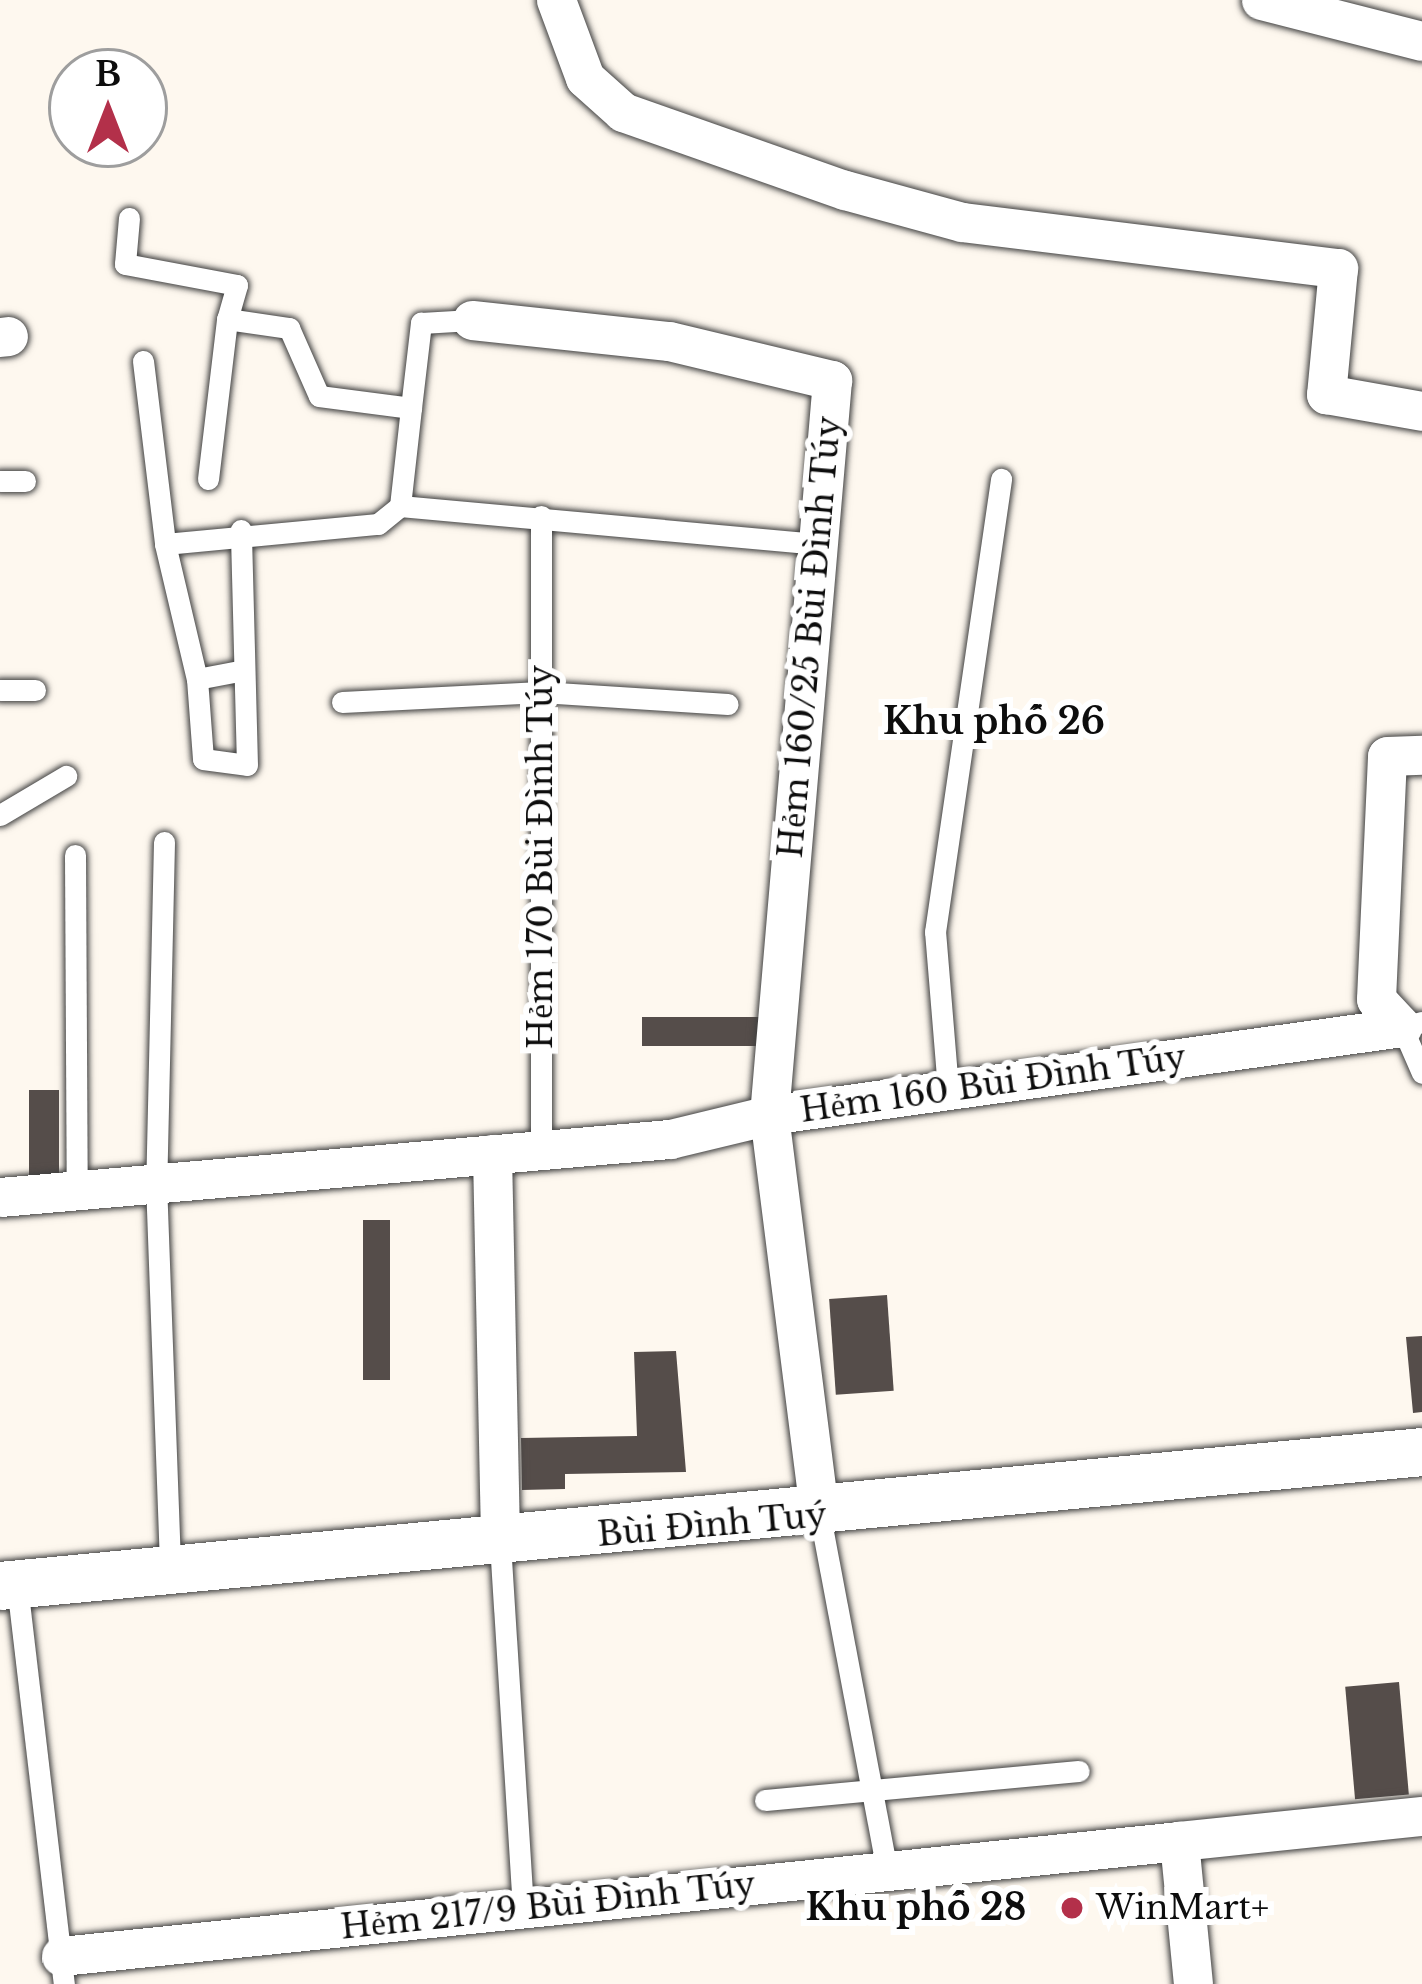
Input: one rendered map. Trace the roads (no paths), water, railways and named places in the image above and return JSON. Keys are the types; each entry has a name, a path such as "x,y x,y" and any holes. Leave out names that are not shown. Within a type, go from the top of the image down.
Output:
{"street":[{"path":"556,0 585,78 623,112 845,190 962,222 1338,268 1326,394 1422,411"},
{"path":"1261,0 1422,41"},
{"name":"Hẻm 160/25 Bùi Đình Túy","path":"472,320 669,341 832,380 769,1115"},
{"path":"1412,1024 1376,999 1387,756 1422,755"},
{"name":"Hẻm 160 Bùi Đình Túy","path":"820,1516 769,1115 1412,1024"},
{"path":"0,1197 670,1139 769,1115"},
{"path":"492,1154 500,1544"},
{"name":"Bùi Đình Tuý","path":"9,1585 820,1516 1422,1452"},
{"name":"Hẻm 217/9 Bùi Đình Túy","path":"62,1970 523,1908 1422,1816"},
{"path":"1179,1841 1193,1984"}],"lane":[{"path":"129,218 125,264 237,284 227,320 208,479"},
{"path":"227,320 289,328 319,396 411,408"},
{"path":"400,506 421,322 472,320"},
{"path":"143,361 165,544 197,679 203,759 247,765 241,530"},
{"path":"948,1089 935,932 1001,479"},
{"path":"0,481 25,481"},
{"path":"165,544 241,530 378,524 400,506 819,544"},
{"name":"Hẻm 170 Bùi Đình Túy","path":"541,516 541,1150"},
{"path":"197,679 244,670"},
{"path":"0,690 35,690"},
{"path":"342,703 541,692 728,704"},
{"path":"0,815 66,776"},
{"path":"164,842 156,1182 170,1571"},
{"path":"75,855 77,1189"},
{"path":"1412,1024 1422,1072"},
{"path":"820,1516 878,1790 887,1871"},
{"path":"500,1544 523,1908"},
{"path":"9,1585 62,1970"},
{"path":"765,1799 1078,1771"}],"place":[{"name":"WinMart+","path":"1072,1908"}],"district":[{"name":"Khu phố 26","path":"994,722"},
{"name":"Khu phố 28","path":"916,1908"}]}
